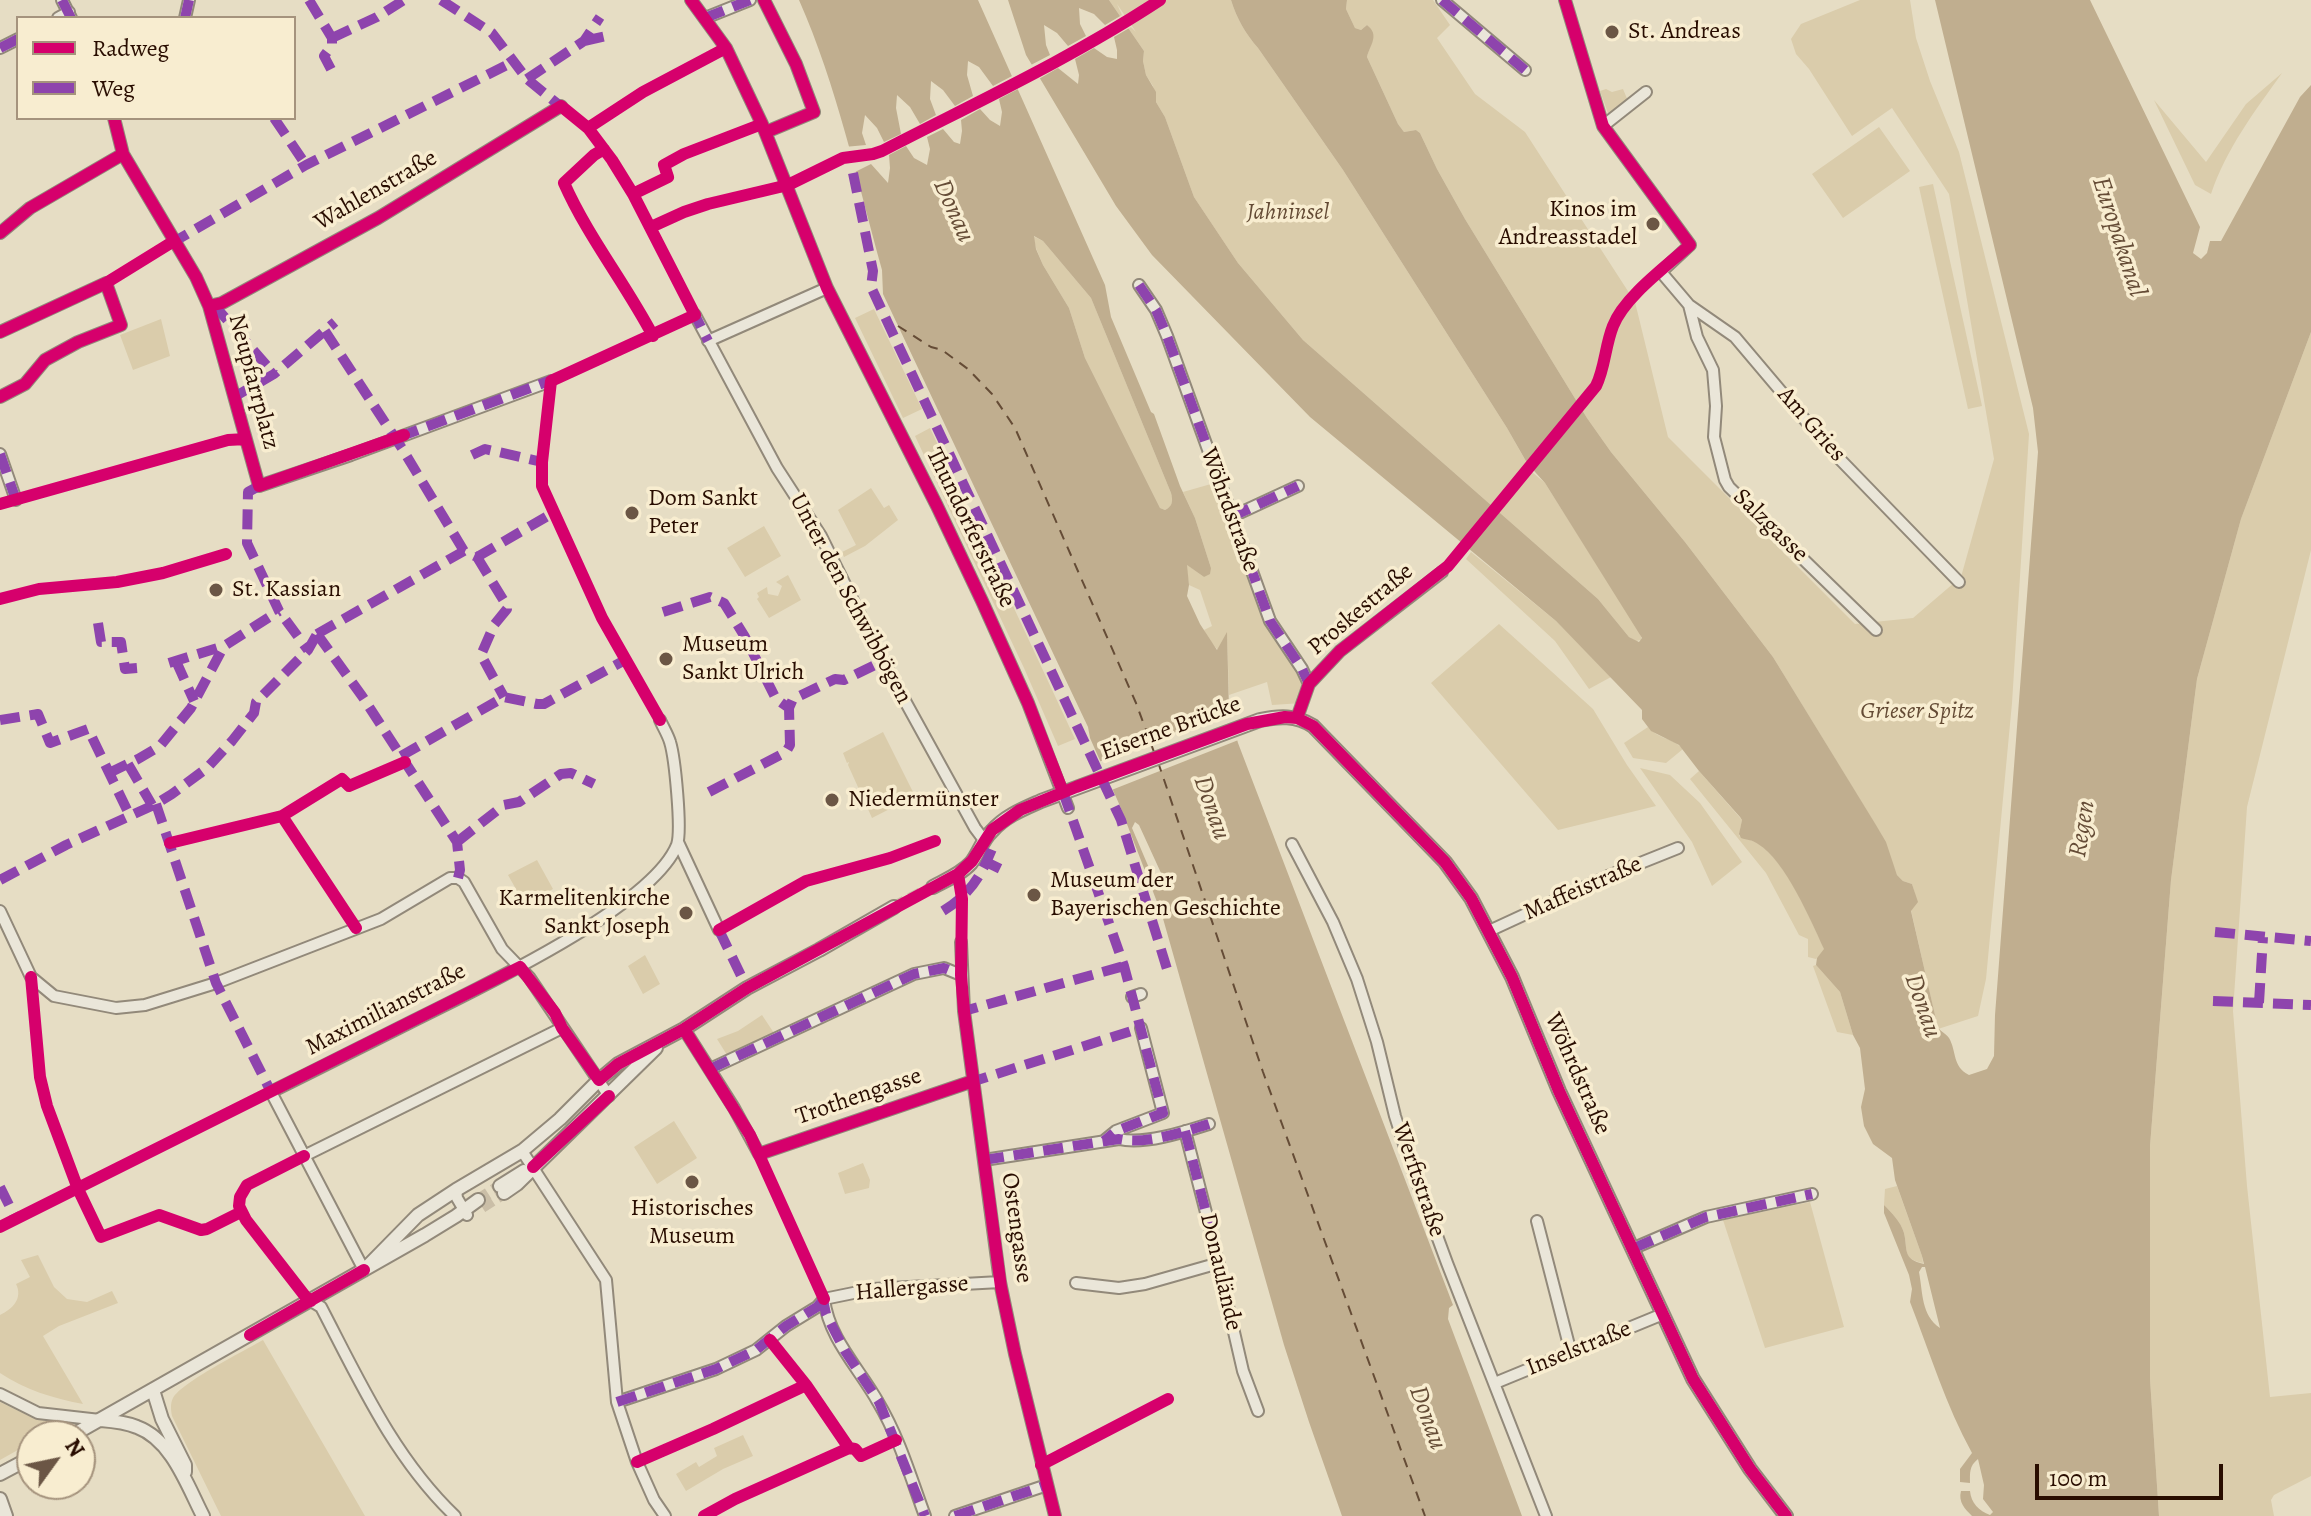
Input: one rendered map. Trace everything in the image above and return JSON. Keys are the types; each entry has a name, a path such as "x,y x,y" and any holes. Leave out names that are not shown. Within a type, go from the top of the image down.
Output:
{"street":[{"path":"62,0 66,16"},
{"name":"Thundorferstraße","path":"691,0 726,48 766,132 827,288 976,588 1028,703 1068,808"},
{"path":"705,18 750,0"},
{"path":"764,0 796,64 814,112 766,132"},
{"path":"1442,0 1525,70"},
{"path":"1565,0 1603,126 1646,92"},
{"name":"Wahlenstraße","path":"209,306 222,303 378,218 561,106"},
{"name":"Neupfarrplatz","path":"114,120 123,154 196,277 209,306 259,486 551,381"},
{"name":"Am Gries","path":"1603,126 1690,245 1661,272 1689,305 1735,337 1828,447 1959,582"},
{"path":"0,233 30,208 123,154"},
{"path":"0,332 106,283 121,325 78,342 45,360 25,384 0,397"},
{"name":"Wöhrdstraße","path":"1139,285 1156,310 1167,336 1270,621 1309,684"},
{"path":"708,341 827,288"},
{"name":"Salzgasse","path":"1689,305 1697,337 1713,370 1716,406 1714,437 1729,487 1876,630"},
{"name":"Unter den Schwibbögen","path":"695,315 777,468 821,536 883,661 984,840"},
{"path":"0,454 16,500"},
{"path":"1231,517 1298,486"},
{"name":"Proskestraße","path":"1309,684 1340,651 1442,572"},
{"path":"1297,718 1309,684"},
{"name":"Eiserne Brücke","path":"933,887 958,874 972,861 992,830 1013,814 1063,792 1243,725 1275,717 1297,718"},
{"name":"Wöhrdstraße","path":"1297,718 1313,726 1445,862 1471,898 1512,977 1559,1091 1693,1379 1781,1515"},
{"path":"660,720 673,756 678,842 719,930"},
{"name":"Maximilianstraße","path":"304,1156 271,1092 520,967 591,924 650,880 666,863 678,842"},
{"name":"Werftstraße","path":"1292,844 1333,922 1357,979 1408,1157 1546,1516"},
{"name":"Maffeistraße","path":"1489,931 1608,876 1678,848"},
{"path":"0,911 31,977 54,996 116,1008 145,1005 216,983 381,919 450,878 458,878 464,882 502,949 555,1013 609,1096"},
{"path":"364,1270 418,1215 522,1151 618,1064 894,907"},
{"name":"Ostengasse","path":"961,942 961,975 973,1081 1000,1282 1055,1516"},
{"path":"684,1029 710,1069 914,974 944,968 961,975"},
{"path":"364,1270 304,1156 562,1028"},
{"path":"1104,1141 1116,1131 1163,1113 1141,1028"},
{"path":"502,1189 533,1167 664,1040"},
{"name":"Trothengasse","path":"710,1069 759,1154 973,1081"},
{"path":"984,1160 1104,1141 1167,1135 1209,1124"},
{"name":"Donaulände","path":"1185,1131 1243,1371 1258,1411"},
{"path":"522,1151 606,1280 617,1402 637,1462 654,1500 665,1516"},
{"path":"456,1190 462,1213"},
{"path":"1634,1248 1706,1217 1812,1194"},
{"path":"96,1422 480,1203"},
{"path":"1537,1221 1571,1353"},
{"path":"1076,1283 1119,1288 1145,1284 1219,1263"},
{"name":"Hallergasse","path":"824,1299 873,1289 1000,1282"},
{"path":"617,1402 716,1369 756,1350 824,1299"},
{"path":"824,1299 826,1314 845,1351 879,1402 925,1516"},
{"path":"311,1301 321,1307 385,1428 417,1473 455,1516"},
{"name":"Inselstraße","path":"1495,1383 1663,1314"},
{"path":"153,1390 162,1419 185,1465 186,1482"},
{"path":"0,1394 38,1413 127,1424 148,1432 162,1444 203,1516"},
{"path":"955,1516 1047,1485"},
{"path":"0,1499 6,1516"}],"green space":[{"name":"Jahninsel","path":"1109,0 1231,0 1245,31 1343,170 1532,472 1545,483 1642,640 1629,637 1598,599 1303,340 1238,263 1194,197 1165,117 1156,102 1153,86 1146,75 1144,51"},
{"name":"Grieser Spitz","path":"1347,0 1433,0 1450,25 1437,38 1475,94 1525,132 1635,302 1668,437 1855,624 1913,618 1961,577 1994,459 1949,194 1892,108 1852,136 1796,54 1791,39 1801,24 1860,0 1910,0 1916,38 1959,152 2029,434 2012,703 1986,979 1978,1016 1938,1029 1911,910 1915,894 1912,884 1897,875 1881,834 1773,657 1587,418 1465,219 1420,133 1416,130 1404,132 1398,124 1367,57 1372,33 1367,25 1361,30 1355,28 1346,9"},
{"path":"2282,73 2233,146 2211,194 2195,185 2154,100 2206,162 2246,104"},
{"path":"1606,89 1612,92 1623,89 1628,101 1609,116 1600,91"},
{"path":"1879,127 1910,171 1843,218 1812,174"},
{"path":"1933,184 1982,406 1968,409 1919,187"},
{"path":"1033,236 1043,241 1091,298 1171,493 1173,501 1165,510 1160,508 1085,358 1069,308 1043,265"},
{"path":"874,309 922,409 903,418 855,318"},
{"path":"161,319 170,356 133,370 120,335"},
{"path":"2311,332 2311,550 2247,807 2233,1011 2247,1186 2270,1397 2311,1393 2311,1476 2274,1495 2271,1500 2274,1516 2159,1516 2150,1379 2150,1146 2171,880 2197,679 2241,519"},
{"path":"930,428 1075,739 1058,746 915,436"},
{"path":"1218,482 1270,621 1309,684 1302,703 1272,705 1267,682 1229,695 1227,635 1218,650 1204,630 1212,626 1200,590 1189,585 1186,564 1204,577 1211,568 1183,492"},
{"path":"871,488 884,508 889,505 898,520 865,546 844,557 842,552 856,545 838,510"},
{"path":"764,526 781,556 745,577 727,548"},
{"path":"1471,552 1556,621 1611,677 1589,689 1555,641 1466,559"},
{"path":"788,575 801,600 769,618 757,599 757,593 767,587 768,594 778,596 782,586 776,582"},
{"path":"1499,624 1593,709 1656,806 1558,830 1431,683"},
{"path":"1648,727 1683,749 1666,763 1633,758 1624,743"},
{"path":"883,732 915,796 872,818 843,753"},
{"path":"1640,768 1670,775 1700,803 1742,862 1712,886 1692,842"},
{"path":"1699,771 1742,820 1739,836 1762,846 1791,881 1825,950 1816,959 1808,957 1808,939 1799,935 1766,873 1690,779"},
{"path":"537,860 553,889 525,905 508,875"},
{"path":"645,955 660,984 643,994 628,966"},
{"path":"1816,965 1840,992 1853,1035 1837,1032 1813,966"},
{"path":"762,1015 774,1033 727,1055 717,1039 738,1031"},
{"path":"674,1121 697,1158 657,1184 634,1147"},
{"path":"863,1163 870,1180 869,1188 845,1194 838,1173"},
{"path":"1897,1186 1923,1263 1909,1256 1903,1229 1884,1205 1885,1189"},
{"path":"1810,1202 1844,1327 1765,1348 1723,1220"},
{"path":"38,1255 54,1287 67,1299 87,1302 112,1291 118,1303 59,1326 43,1336 83,1404 40,1393 0,1373 0,1315 16,1302 16,1284 30,1277 21,1260"},
{"path":"263,1340 365,1516 221,1516 172,1416 171,1402 188,1384"},
{"path":"0,1402 29,1416 51,1420 16,1420 16,1451 0,1460"},
{"path":"743,1435 753,1456 686,1491 676,1474 696,1462 699,1467 717,1456 714,1448"}],"water":[{"name":"Donau","path":"799,0 978,0 1105,285 1111,317 1195,518 1211,568 1210,574 1204,577 1187,565 1187,596 1217,650 1227,632 1229,710 1238,743 1453,1305 1449,1308 1448,1319 1522,1516 1342,1516 1284,1345 1162,915 1088,727 883,294 882,270 855,168","holes":["1034,236 1043,241 1091,298 1171,493 1172,503 1165,510 1160,508 1085,358 1069,308 1043,265"]},
{"path":"1008,0 1109,0 1144,51 1146,75 1156,92 1156,102 1165,117 1194,197 1238,263 1303,340 1598,599 1629,637 1639,642 1642,638 1545,483 1527,463 1343,170 1245,31 1231,0 1347,0 1346,9 1355,28 1361,30 1367,25 1373,33 1367,57 1398,124 1404,132 1416,130 1420,133 1465,219 1587,418 1773,657 1886,842 1897,875 1912,884 1918,902 1911,911 1938,1028 1949,1038 1957,1063 1969,1075 1987,1069 1994,1056 2038,452 2033,408 1935,0 2090,0 2200,227 2193,253 2201,259 2207,253 2210,241 2221,241 2300,97 2311,85 2311,332 2241,519 2197,679 2171,880 2150,1146 2150,1379 2159,1516 1972,1516 1965,1508 1960,1499 1961,1491 1970,1491 1979,1509 1990,1515 1993,1512 1983,1499 1984,1485 1978,1459 1970,1473 1970,1483 1960,1482 1960,1469 1972,1453 1946,1398 1910,1302 1912,1289 1909,1275 1884,1213 1884,1205 1901,1225 1909,1256 1924,1264 1922,1256 1895,1180 1892,1158 1873,1144 1864,1126 1861,1107 1865,1089 1860,1048 1840,992 1816,965 1824,949 1805,908 1778,863 1756,843 1741,838 1740,817 1679,745 1651,731 1642,719 1642,710 1556,621 1310,417 1152,255 1116,206 1026,55","holes":["1925,1267 1940,1328 1929,1317 1924,1303 1919,1272"]}],"pier":[{"path":"1117,4 1136,32 1131,27 1114,37 1117,59 1107,57 1094,48 1075,59 1078,84 1058,68 1037,80 1029,66 1050,55 1044,25 1057,33 1068,46 1086,36 1080,24 1079,8 1094,14 1105,25 1122,15"},
{"path":"968,61 979,67 993,86 1014,75 1015,71 1023,89 999,99 1002,112 1000,126 980,109 961,120 960,144 954,142 943,129 927,137 930,149 927,165 914,158 906,146 889,155 888,183 871,164 851,174 844,147 866,145 862,133 865,115 884,142 901,134 897,95 910,107 920,124 936,115 930,99 931,81 943,90 955,106 973,96 967,75"},
{"path":"1580,399 1585,408 1530,475 1524,466"},
{"path":"1493,504 1501,510 1466,552 1458,546"},
{"path":"1233,710 1241,739 1109,791 1096,763"},
{"path":"1135,822 1161,873 1158,877 1152,875 1132,828"}],"ferry route":[{"path":"898,326 931,347 942,350 968,369 992,394 1015,428 1136,703 1154,752"},
{"path":"1158,762 1263,1072 1425,1516"}],"tunnel":[{"path":"894,907 933,887"},
{"path":"478,1200 500,1186"},
{"path":"482,1207 504,1193"}],"marked path":[{"path":"62,0 70,16"},
{"path":"185,16 189,0"},
{"path":"309,0 332,38 332,45 324,56 334,75"},
{"path":"332,38 377,17 404,0"},
{"path":"441,0 492,33 527,79 564,109"},
{"path":"705,18 750,0"},
{"path":"1442,0 1525,70"},
{"path":"527,79 584,41 600,17"},
{"path":"584,41 611,35"},
{"path":"0,48 16,40"},
{"path":"170,244 306,165 513,62"},
{"path":"275,120 306,165"},
{"path":"853,173 873,271 871,287 1121,820 1167,969"},
{"path":"1139,285 1156,310 1167,336 1270,621 1302,669 1309,684 1307,688"},
{"path":"214,305 274,374"},
{"path":"692,309 708,341"},
{"path":"234,397 274,374 335,322"},
{"path":"325,331 464,551"},
{"path":"399,437 557,378"},
{"path":"472,455 485,449 542,462"},
{"path":"0,454 16,500"},
{"path":"259,486 248,492 247,543 279,611 308,650"},
{"path":"1231,517 1298,486"},
{"path":"477,557 553,513"},
{"path":"317,634 464,551 477,557"},
{"path":"477,557 507,606 494,625 481,655 504,697"},
{"path":"663,612 710,597 724,603 776,699 789,708"},
{"path":"109,773 160,746 191,708 224,646 279,611"},
{"path":"98,623 101,642 121,642 125,669 137,668"},
{"path":"317,634 362,696 457,842 458,878"},
{"path":"0,880 66,845 156,804 207,768 254,713 256,702 308,650 317,634"},
{"path":"169,663 224,646"},
{"path":"401,756 504,697 544,704 625,660"},
{"path":"176,661 194,701"},
{"path":"709,792 786,752 790,745 789,708 793,699 883,661"},
{"path":"0,720 38,714 50,743 88,729 130,816"},
{"path":"128,764 152,805"},
{"path":"457,842 504,805 519,802 561,774 571,773 594,784"},
{"path":"1063,792 1124,966 1163,1113 1116,1131 1104,1141"},
{"path":"156,804 216,983 271,1092"},
{"path":"943,911 975,882 994,844"},
{"path":"982,860 1007,872"},
{"path":"719,930 747,988"},
{"path":"2215,932 2311,941"},
{"path":"2259,1003 2263,937"},
{"path":"963,1005 964,1011 1124,966"},
{"path":"710,1069 914,974 944,968 961,975"},
{"path":"2213,1001 2311,1005"},
{"path":"968,1083 1141,1028"},
{"path":"984,1160 1119,1139 1152,1139 1209,1124"},
{"path":"1185,1131 1219,1263"},
{"path":"0,1187 16,1219"},
{"path":"1634,1248 1706,1217 1812,1194"},
{"path":"822,1295 826,1314 845,1351 879,1402 925,1516"},
{"path":"617,1402 716,1369 756,1350 824,1299"},
{"path":"955,1516 1047,1485"}],"cycle path":[{"path":"691,0 726,48 762,124 827,288 982,601 1028,703 1063,792"},
{"path":"764,0 796,64 814,112 766,132"},
{"path":"651,227 708,204 788,185 843,158 882,151 1058,61 1160,0"},
{"path":"1297,718 1309,684 1340,651 1448,566 1596,386 1613,326 1626,304 1690,245 1603,126 1565,0"},
{"path":"588,128 643,92 726,48"},
{"path":"209,306 222,303 378,218 561,106 588,128 633,194 695,315 551,381 542,486 602,618 660,720"},
{"path":"114,120 123,154 196,277 209,306 259,486 404,435"},
{"path":"633,194 668,177 664,165 684,154 762,124"},
{"path":"604,149 564,183 653,336"},
{"path":"0,233 30,208 123,154"},
{"path":"0,332 106,283 174,241"},
{"path":"0,397 25,384 45,360 78,342 121,325 106,283"},
{"path":"0,504 228,440 246,439"},
{"path":"0,599 39,589 117,582 163,573 226,554"},
{"path":"0,1227 520,967 599,1080 618,1064 684,1029 747,988 958,874 972,861 992,830 1020,810 1247,724 1285,717 1297,718 1313,726 1445,862 1471,898 1512,977 1559,1091 1693,1379 1750,1469 1786,1516"},
{"path":"170,843 282,816 342,779 349,786 405,762"},
{"path":"282,816 356,928"},
{"path":"719,930 806,881 890,858 935,841"},
{"path":"958,874 962,899 964,1011 1001,1287 1055,1516"},
{"path":"31,977 40,1077 47,1106 78,1189 101,1237 159,1215 201,1230 241,1212"},
{"path":"684,1029 750,1135 824,1299"},
{"path":"759,1154 973,1081"},
{"path":"533,1167 609,1096"},
{"path":"304,1156 247,1185 239,1206 246,1220 311,1301"},
{"path":"250,1335 364,1270"},
{"path":"770,1340 806,1385 849,1448"},
{"path":"637,1462 806,1385"},
{"path":"1041,1465 1168,1399"},
{"path":"704,1516 849,1448 855,1449 861,1456 896,1440"}],"place":[{"name":"St. Andreas","path":"1612,32"},
{"name":"Kinos im Andreasstadel","path":"1653,224"},
{"name":"Dom Sankt Peter","path":"632,513"},
{"name":"St. Kassian","path":"216,590"},
{"name":"Museum Sankt Ulrich","path":"666,659"},
{"name":"Niedermünster","path":"832,800"},
{"name":"Museum der Bayerischen Geschichte","path":"1034,895"},
{"name":"Karmelitenkirche Sankt Joseph","path":"686,913"},
{"name":"Historisches Museum","path":"692,1182"}],"water label":[{"name":"Europakanal","path":"2118,237"},
{"name":"Regen","path":"2083,829"}]}
